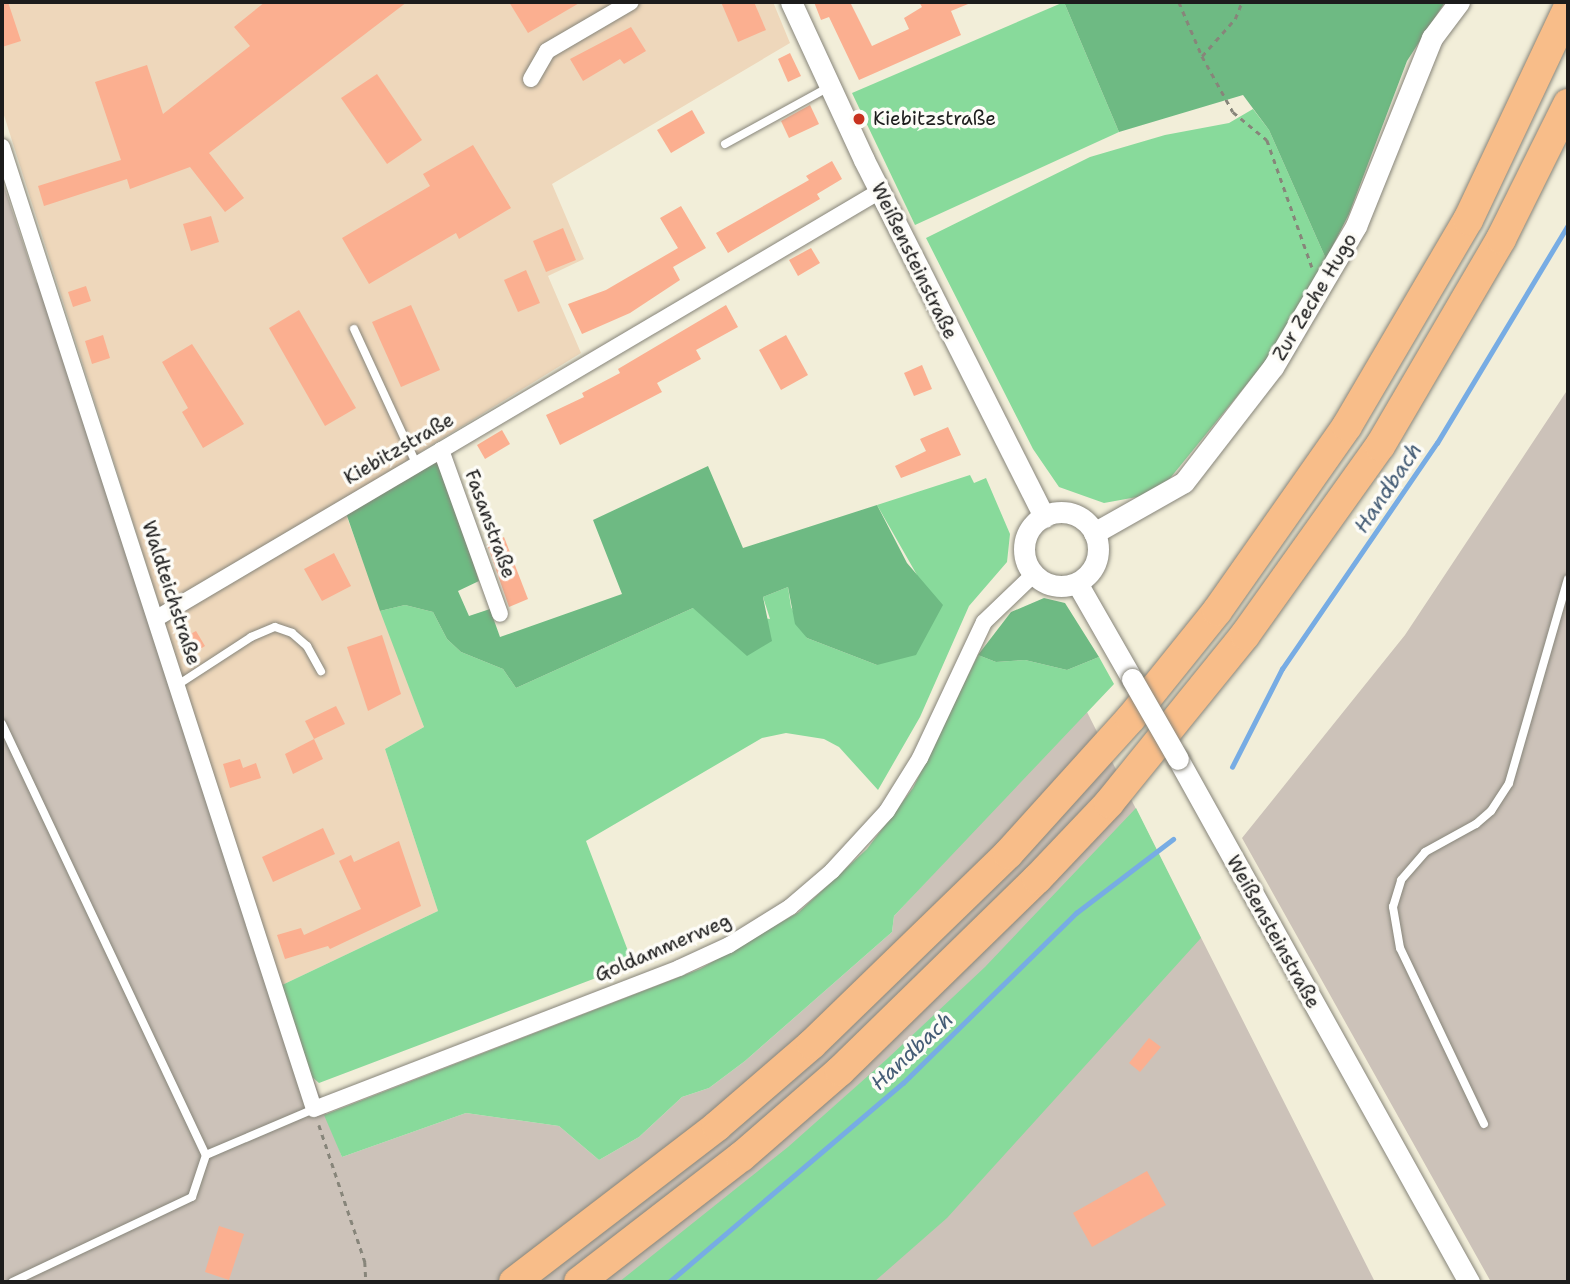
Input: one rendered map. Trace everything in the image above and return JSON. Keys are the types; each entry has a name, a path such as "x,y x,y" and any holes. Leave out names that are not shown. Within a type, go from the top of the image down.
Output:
{"highway":[{"path":"514,1282 717,1126 812,1044 1008,854 1131,718 1240,580 1360,404 1468,220 1568,8"},
{"path":"579,1282 741,1157 839,1071 1037,879 1126,782 1253,625 1380,446 1501,239 1568,104"}],"street":[{"path":"531,79 547,51 631,2"},
{"name":"Weißensteinstraße","path":"791,2 880,191 1044,517"},
{"name":"Zur Zeche Hugo","path":"1094,533 1184,482 1273,367 1356,226 1432,38 1459,2"},
{"name":"Waldteichstraße","path":"2,148 158,618 314,1109"},
{"name":"Kiebitzstraße","path":"158,618 880,191"},
{"name":"Fasanstraße","path":"441,450 500,614"},
{"path":"1055,513 1077,516 1094,533 1097,544 1094,566 1077,583 1054,585 1034,574 1025,543 1044,517 1055,513"},
{"name":"Goldammerweg","path":"314,1109 705,957 790,907 832,871 887,811 920,758 984,622 1034,574"},
{"name":"Weißensteinstraße","path":"1077,583 1469,1282"}],"lane":[{"path":"725,144 829,87"},
{"path":"354,329 416,463"},
{"path":"1485,1124 1400,948 1393,907 1401,880 1425,852 1476,824 1491,811 1509,783 1568,579"},
{"path":"179,684 251,637 275,627 292,633 307,646 321,671"},
{"path":"2,724 206,1155 192,1197 12,1282"},
{"path":"206,1155 314,1109"}],"path":[{"path":"1179,2 1202,56 1233,111 1267,140 1312,269"},
{"path":"1202,56 1235,19 1242,2"},
{"path":"314,1109 365,1262 366,1282"}],"shaded area":[{"path":"2,2 773,2 790,43 552,184 584,259 548,276 581,353 341,501 424,727 385,749 438,911 280,986 2,109"},
{"path":"2,180 36,282 59,299 280,986 342,1157 466,1113 559,1126 599,1160 639,1137 682,1097 709,1088 745,1061 892,932 894,916 1086,710 1375,1282 2,1282"},
{"path":"1568,389 1568,1282 1491,1282 1242,838 1405,635"}],"green space":[{"path":"1064,2 1119,132 915,225 852,93"},
{"path":"1064,2 1445,2 1407,61 1349,214 1326,259 1269,130 1243,95 1119,132"},
{"path":"1253,109 1269,130 1326,259 1265,362 1167,482 1148,495 1104,503 1059,487 1033,449 926,238 1090,157 1165,135 1229,123"},
{"path":"435,462 445,470 479,581 458,591 469,616 490,609 500,637 622,594 593,520 708,466 743,548 877,505 907,563 943,605 916,655 877,665 807,638 795,624 788,587 763,597 772,641 747,656 693,608 516,688 503,669 461,652 447,639 433,612 405,605 380,611 346,513"},
{"path":"970,475 974,483 986,478 1010,534 1007,562 969,606 920,717 878,790 839,747 824,739 786,733 762,738 586,841 633,964 319,1083 311,1076 280,986 438,911 385,749 424,727 380,611 405,605 433,612 447,639 461,652 503,669 516,688 693,608 770,619 763,597 788,587 791,607 807,638 877,665 917,575 877,505"},
{"path":"1044,598 1065,603 1099,657 1067,670 1025,660 996,662 978,655 1011,612"},
{"path":"978,655 996,662 1025,660 1067,670 1099,657 1114,684 894,916 892,932 745,1061 709,1088 682,1097 639,1137 599,1160 559,1126 466,1113 342,1157 324,1115 700,969 799,912 867,849 913,788"},
{"path":"1136,808 1201,938 947,1218 874,1282 619,1282 788,1147 887,1059 985,967"}],"building":[{"path":"2,2 8,2 21,41 2,47"},
{"path":"265,2 407,2 209,153 244,198 225,212 190,167 130,189 127,179 44,206 38,186 121,160 95,82 147,65 163,114 250,46 234,27"},
{"path":"509,2 581,2 528,33"},
{"path":"721,2 754,2 766,30 738,42"},
{"path":"814,2 850,2 872,46 909,29 904,18 922,7 919,2 973,2 951,11 961,35 859,80 829,17 821,20"},
{"path":"631,27 646,51 624,64 620,59 583,81 570,59"},
{"path":"790,53 801,76 788,82 778,59"},
{"path":"377,74 422,140 387,164 341,98"},
{"path":"810,105 819,124 789,138 781,121"},
{"path":"692,110 705,133 671,153 657,130"},
{"path":"473,145 511,208 459,239 456,233 369,284 342,238 430,186 423,174"},
{"path":"832,161 842,179 817,194 820,199 728,253 716,233 809,180 806,176"},
{"path":"681,206 706,248 673,267 680,280 630,313 582,334 568,304 606,290 678,248 660,218"},
{"path":"211,216 219,242 191,251 183,224"},
{"path":"563,228 576,260 546,272 533,241"},
{"path":"811,248 820,263 798,276 789,260"},
{"path":"526,270 540,303 518,312 504,280"},
{"path":"86,286 91,301 73,307 68,292"},
{"path":"411,305 440,370 401,387 372,322"},
{"path":"726,305 738,327 696,350 701,359 657,383 662,392 560,445 546,415 584,397 582,393 620,373 618,369"},
{"path":"299,310 356,408 325,426 269,328"},
{"path":"103,335 110,358 92,364 85,341"},
{"path":"786,335 808,375 781,390 759,350"},
{"path":"192,344 244,424 203,448 182,412 188,408 162,362"},
{"path":"922,365 932,389 914,396 904,373"},
{"path":"948,427 961,455 901,478 895,466 926,451 920,439"},
{"path":"502,430 510,444 485,459 477,445"},
{"path":"504,537 528,599 509,607 487,544"},
{"path":"334,553 351,586 322,601 304,569"},
{"path":"196,631 205,646 192,654 183,638"},
{"path":"382,635 401,694 368,711 347,647"},
{"path":"336,706 345,724 314,739 305,721"},
{"path":"314,739 323,759 293,774 285,754"},
{"path":"240,759 243,768 256,763 261,778 230,788 223,764"},
{"path":"323,828 335,854 273,882 262,857"},
{"path":"399,841 421,906 330,949 328,946 285,959 277,935 301,928 304,935 361,909 339,861 351,855 354,862"},
{"path":"1149,1038 1161,1047 1140,1072 1129,1063"},
{"path":"1147,1171 1166,1205 1092,1247 1073,1213"},
{"path":"219,1226 244,1234 229,1280 205,1272"}],"waterway":[{"name":"Handbach","path":"1232,767 1282,669 1437,443 1568,225"},
{"name":"Handbach","path":"669,1282 903,1083 1076,913 1173,839"}],"place":[{"name":"Kiebitzstraße","path":"859,119"}]}
